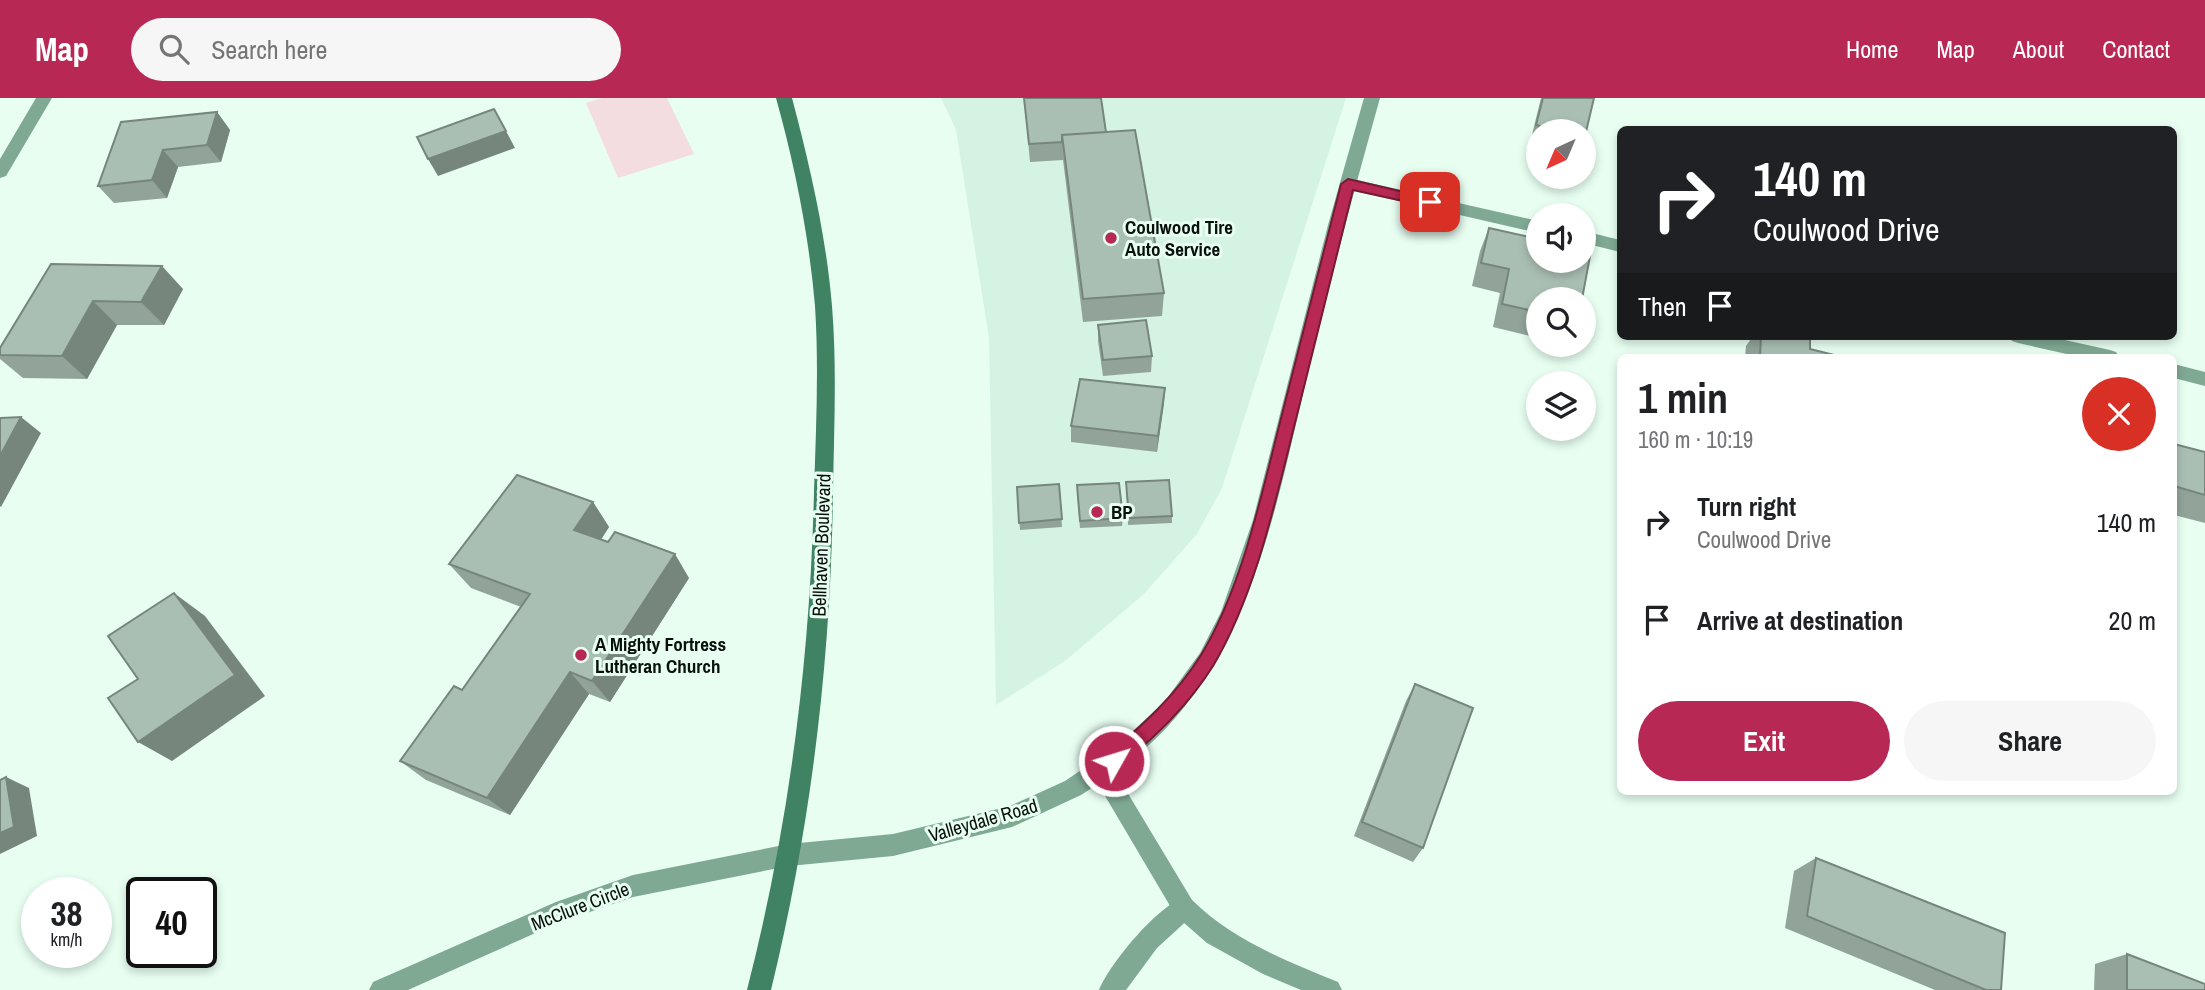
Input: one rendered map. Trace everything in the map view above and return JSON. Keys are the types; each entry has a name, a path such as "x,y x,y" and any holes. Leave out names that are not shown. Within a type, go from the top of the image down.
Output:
{"main road":[{"name":"Bellhaven Boulevard","path":"759,990 778,918 803,773 817,651 823,539 825,338 817,242 784,98"}],"street":[{"path":"0,172 44,98"},
{"name":"Valleydale Road","path":"789,855 893,845 1012,816 1042,804 1101,769 1126,752 1172,708 1207,660 1230,614 1263,520 1372,98"},
{"path":"1348,184 1526,224"},
{"path":"1596,240 1617,245"},
{"path":"2036,340 2097,354"},
{"path":"2177,372 2205,379"},
{"path":"1101,769 1184,908 1195,920 1239,950 1330,990"},
{"name":"McClure Circle","path":"381,990 556,913 633,886 789,855"},
{"path":"1111,990 1149,940 1184,908"}],"shaded area":[{"path":"602,98 667,98 694,154 618,178 586,103"},
{"path":"941,98 1346,98 1222,488 1197,534 1144,594 1065,661 996,705 989,338 956,130"}],"building":[{"path":"1024,98 1101,98 1106,132 1062,135 1062,142 1029,144"},
{"path":"1543,98 1594,98 1589,119 1538,119"},
{"path":"494,109 506,131 428,159 417,137"},
{"path":"217,112 207,145 163,150 152,180 98,186 121,122"},
{"name":"Coulwood Tire Auto Service","path":"1135,130 1164,293 1083,299 1062,135"},
{"path":"1489,228 1526,236 1526,273 1587,273 1584,287 1526,287 1526,309 1502,304 1509,269 1481,263"},
{"path":"51,264 162,266 141,302 93,301 62,356 0,355 0,348"},
{"path":"1146,320 1152,356 1103,360 1098,325"},
{"path":"1761,340 1810,340 1810,349 1830,354 1760,354"},
{"path":"1080,379 1165,388 1158,436 1071,426"},
{"path":"21,417 0,456 0,418"},
{"path":"2177,445 2205,452 2205,495 2177,487"},
{"name":"A Mighty Fortress Lutheran Church","path":"517,475 593,502 574,530 608,542 615,532 675,554 592,681 570,672 487,798 400,761 454,686 462,690 530,594 449,564"},
{"path":"1169,480 1172,516 1129,518 1126,482"},
{"path":"1119,483 1123,518 1080,521 1077,485"},
{"path":"1059,484 1062,519 1019,523 1017,487"},
{"path":"174,593 235,675 138,742 108,698 138,679 108,636"},
{"path":"1415,684 1473,708 1423,848 1362,822"},
{"path":"6,777 14,827 0,833 0,780"},
{"path":"1816,858 2005,933 2001,990 1986,990 1807,916"},
{"path":"2127,954 2205,984 2205,990 2127,990"}],"place":[{"name":"Coulwood Tire Auto Service","path":"1111,238"},
{"name":"BP","path":"1097,512"},
{"name":"A Mighty Fortress Lutheran Church","path":"581,655"}],"route":[{"path":"1114,761 1152,728 1181,697 1207,660 1230,614 1263,520 1348,184 1430,202"}]}
